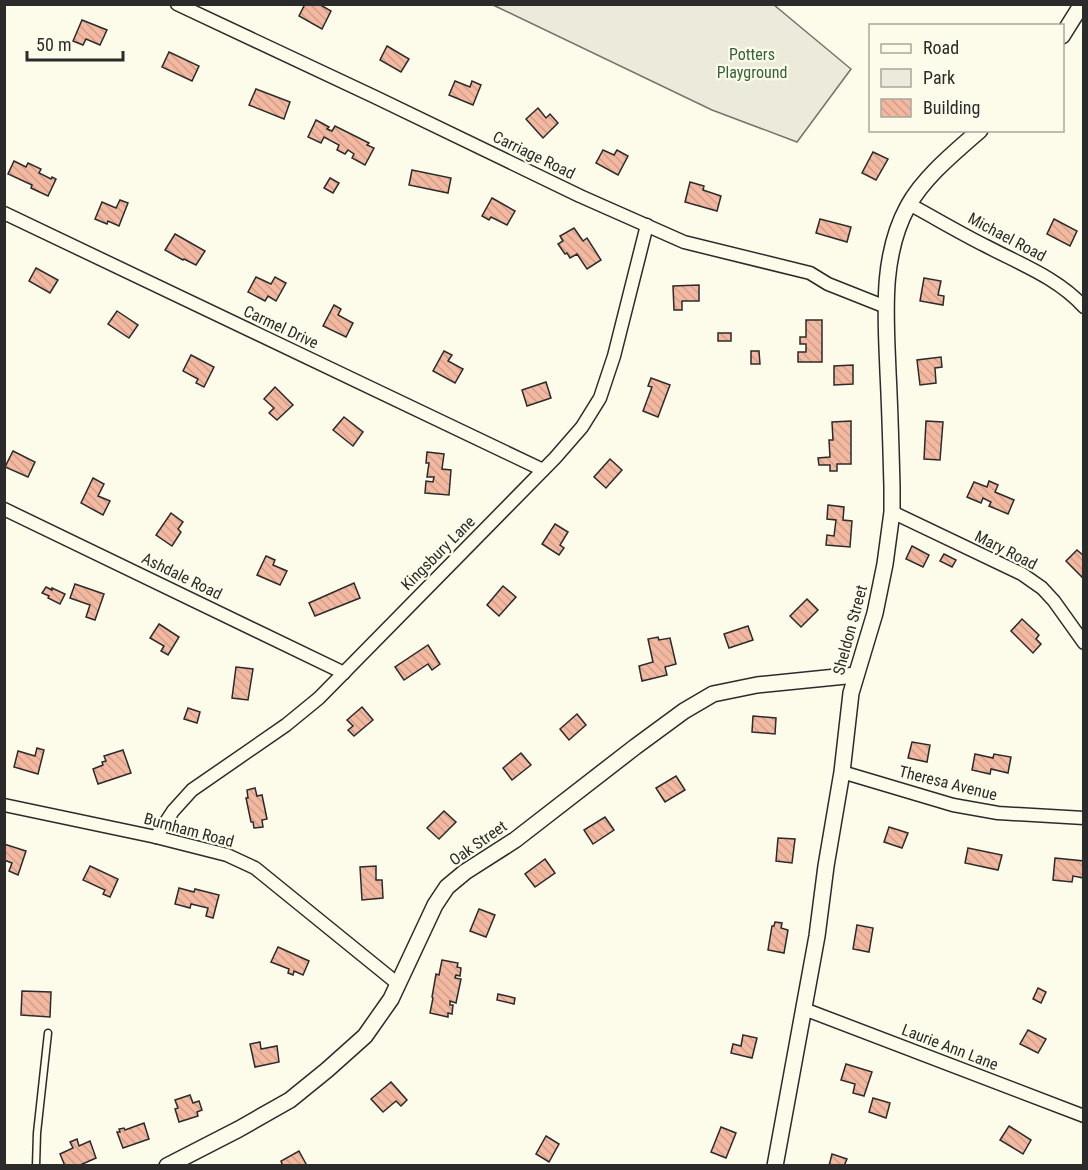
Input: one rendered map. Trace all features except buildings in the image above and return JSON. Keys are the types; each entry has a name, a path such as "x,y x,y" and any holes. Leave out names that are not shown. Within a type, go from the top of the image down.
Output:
{"street":[{"name":"Carriage Road","path":"177,4 580,196 684,242 810,273 828,284 886,307"},
{"path":"1064,33 1082,4"},
{"name":"Sheldon Street","path":"776,1166 818,936 851,693 875,613 892,512 886,307 890,258 901,220 909,204 934,172 978,132"},
{"name":"Michael Road","path":"909,204 986,246 1040,272 1083,307"},
{"name":"Carmel Drive","path":"4,213 543,470"},
{"name":"Kingsbury Lane","path":"156,837 173,811 192,790 286,725 319,698 582,428 600,398 614,356 647,225"},
{"name":"Ashdale Road","path":"4,508 344,673"},
{"name":"Mary Road","path":"892,512 1022,574 1042,588 1054,601 1083,643"},
{"name":"Oak Street","path":"167,1166 290,1100 327,1070 365,1036 391,999 435,905 447,887 465,872 515,840 684,711 713,694 757,685 856,675"},
{"name":"Theresa Avenue","path":"842,772 953,805 998,813 1083,818"},
{"name":"Burnham Road","path":"4,805 156,837 226,855 255,868 398,984"},
{"name":"Laurie Ann Lane","path":"804,1009 1083,1116"}],"lane":[{"path":"36,1166 37,1133 48,1033"}],"green space":[{"name":"Potters Playground","path":"493,5 774,5 851,69 797,142 712,110"}]}
